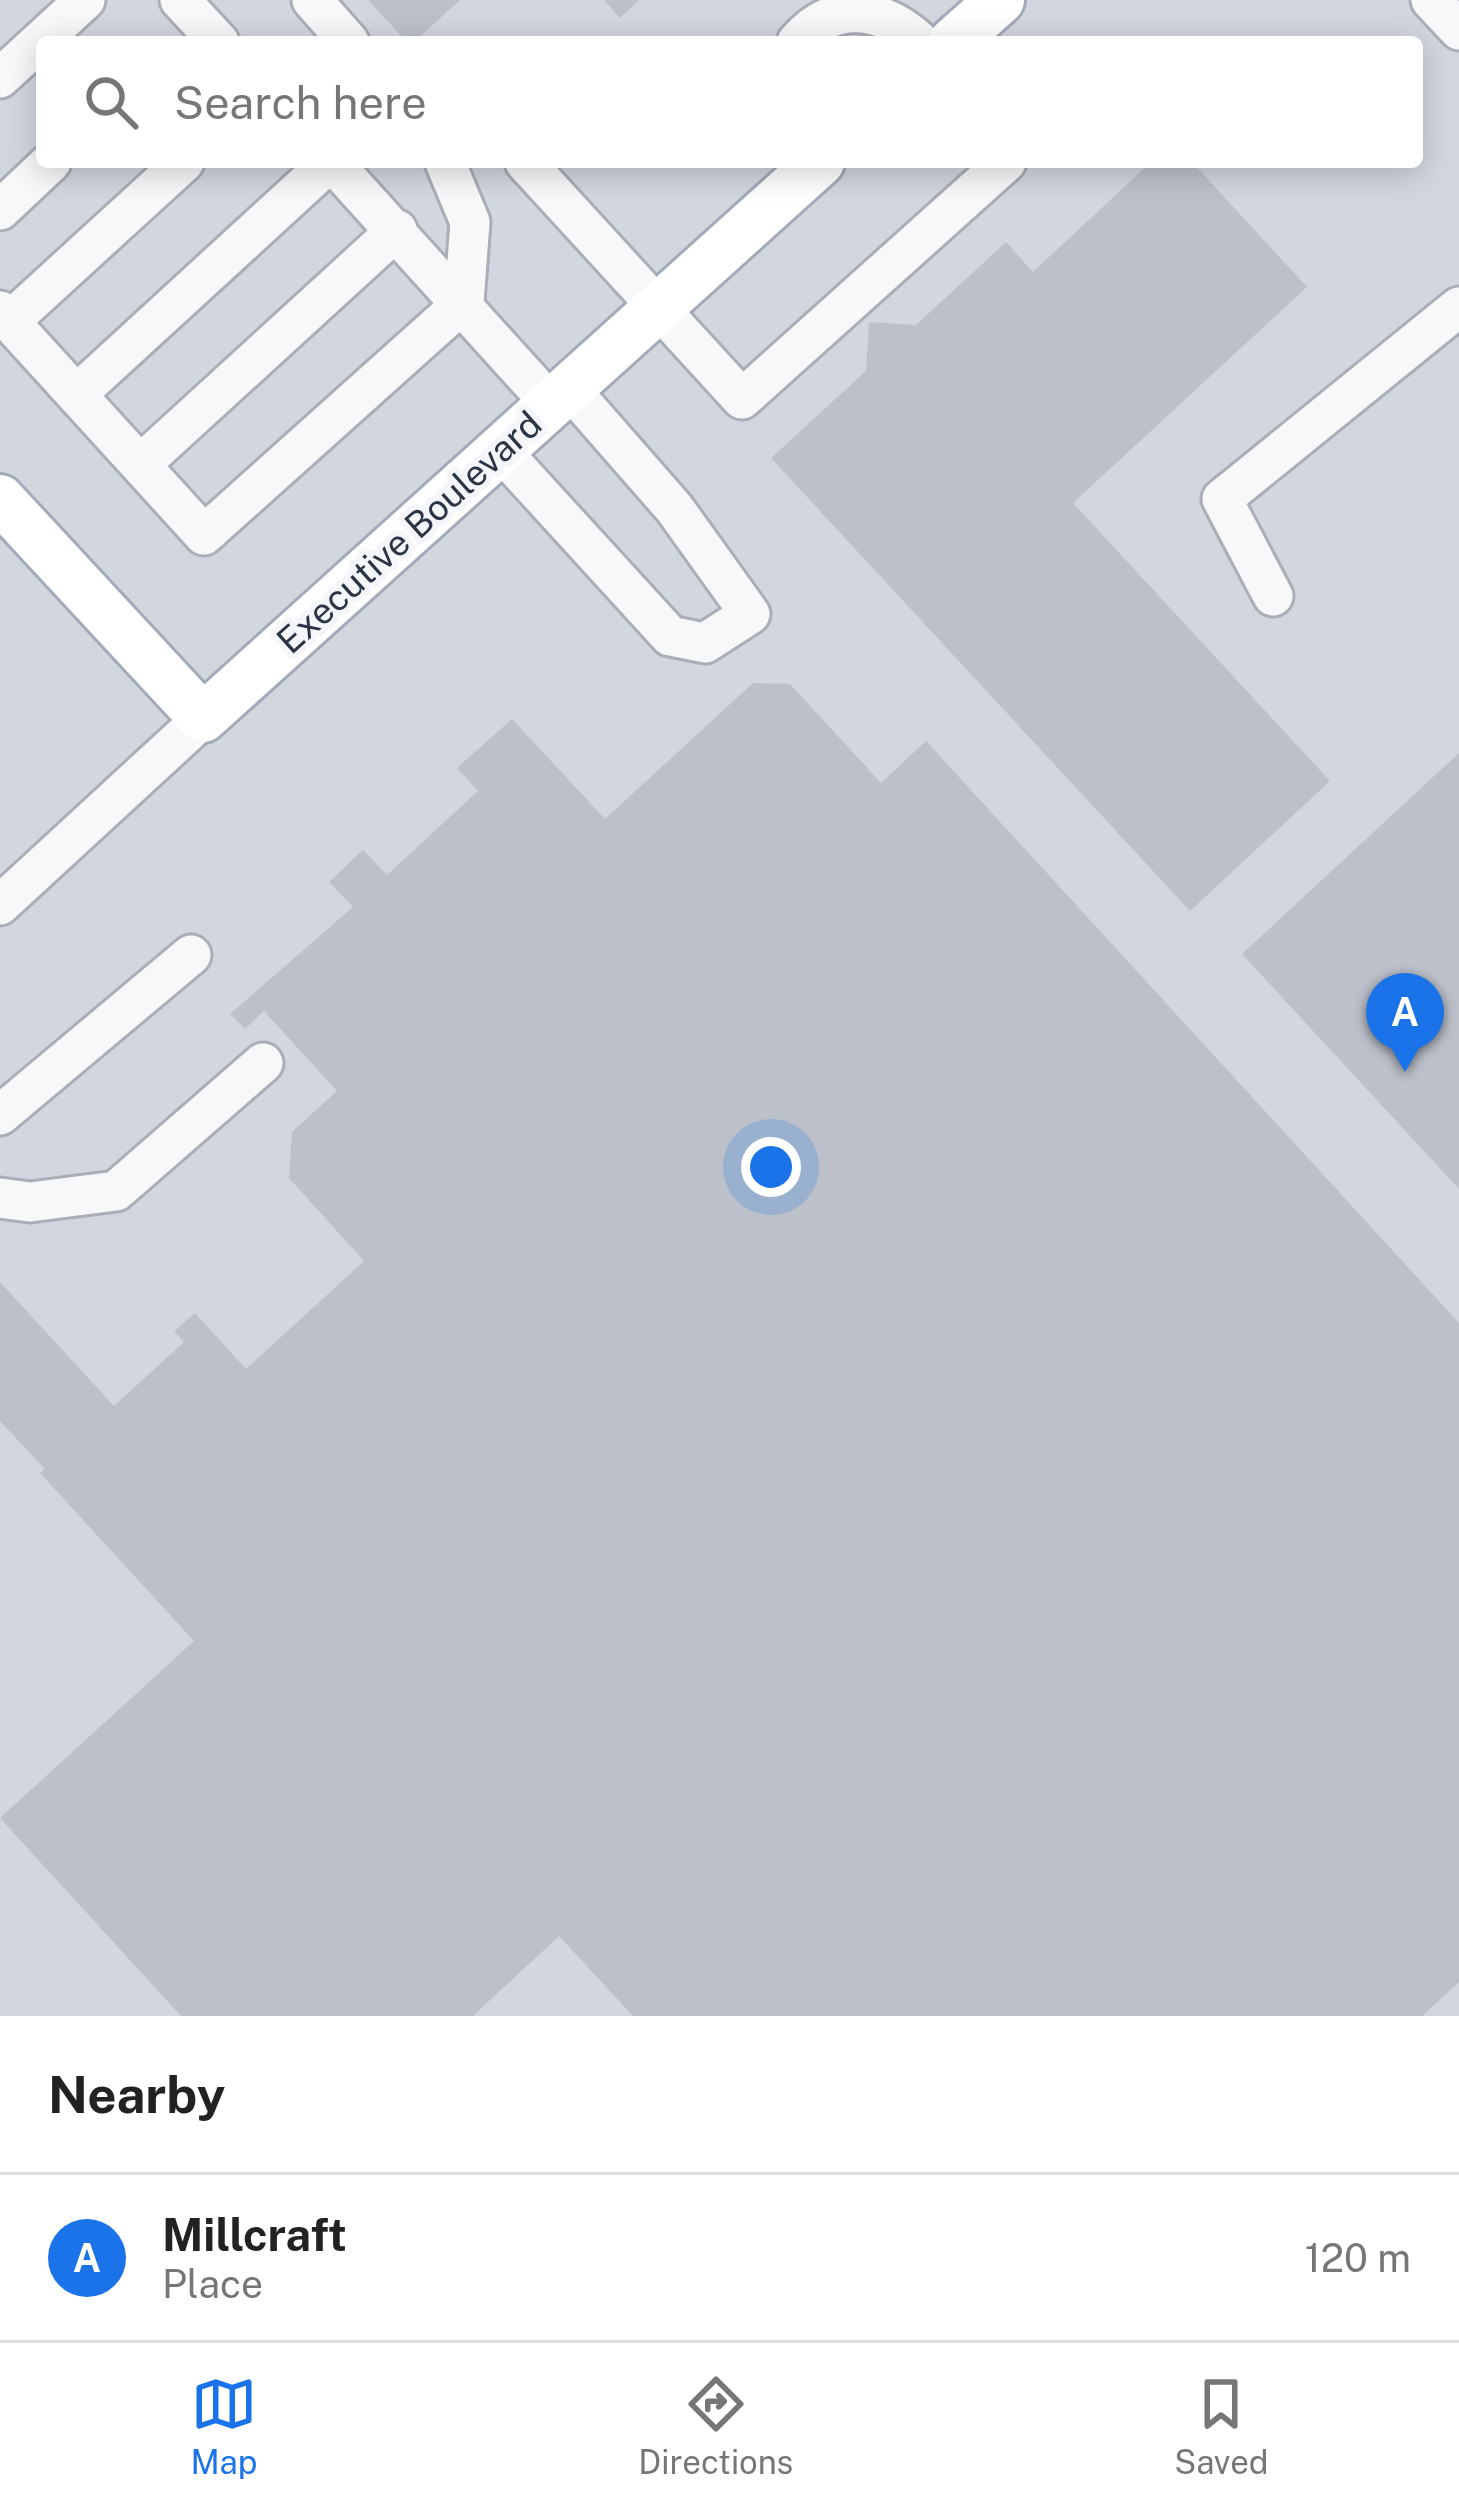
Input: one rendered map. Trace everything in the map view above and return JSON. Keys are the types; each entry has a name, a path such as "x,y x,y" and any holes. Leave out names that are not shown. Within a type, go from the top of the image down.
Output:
{"main road":[{"path":"960,36 1000,0"},
{"name":"Executive Boulevard","path":"202,718 813,168"},
{"path":"0,499 202,718"}],"street":[{"path":"46,36 85,0"},
{"path":"312,0 344,36"},
{"path":"1431,0 1459,30"},
{"path":"801,36 836,10 858,6 895,19 913,36"},
{"path":"0,78 36,45"},
{"path":"0,210 45,168"},
{"path":"177,168 5,316 204,535 464,302 470,222 448,168"},
{"path":"77,394 324,168"},
{"path":"337,168 464,302 674,508 750,614 705,643 670,636 500,450"},
{"path":"530,168 742,398 999,168"},
{"path":"141,464 397,230"},
{"path":"1273,596 1222,499 1459,307"},
{"name":"Executive Boulevard","path":"0,904 202,718"},
{"path":"0,1115 190,956"},
{"path":"0,1198 30,1202 116,1192 263,1063"}],"shaded area":[{"path":"0,0 1459,0 1459,2016 0,2016"}],"building":[{"path":"368,0 460,0 421,36 401,36"},
{"path":"604,0 639,0 620,18"},
{"path":"1145,168 1198,168 1307,287 1073,503 1330,781 1190,911 771,458 866,371 869,322 916,325 1006,242 1033,272"},
{"path":"753,683 790,684 881,783 926,741 1459,1323 1459,1982 1422,2016 633,2016 559,1936 473,2016 181,2016 0,1818 194,1641 40,1473 45,1469 0,1421 0,1282 114,1406 184,1342 174,1331 195,1313 246,1369 364,1261 289,1178 292,1132 337,1091 264,1011 245,1029 230,1014 353,907 329,882 363,850 387,875 478,791 457,768 512,719 605,819"},
{"path":"1459,753 1459,1189 1242,954"}],"place":[{"name":"Millcraft","path":"1405,1072"}]}
